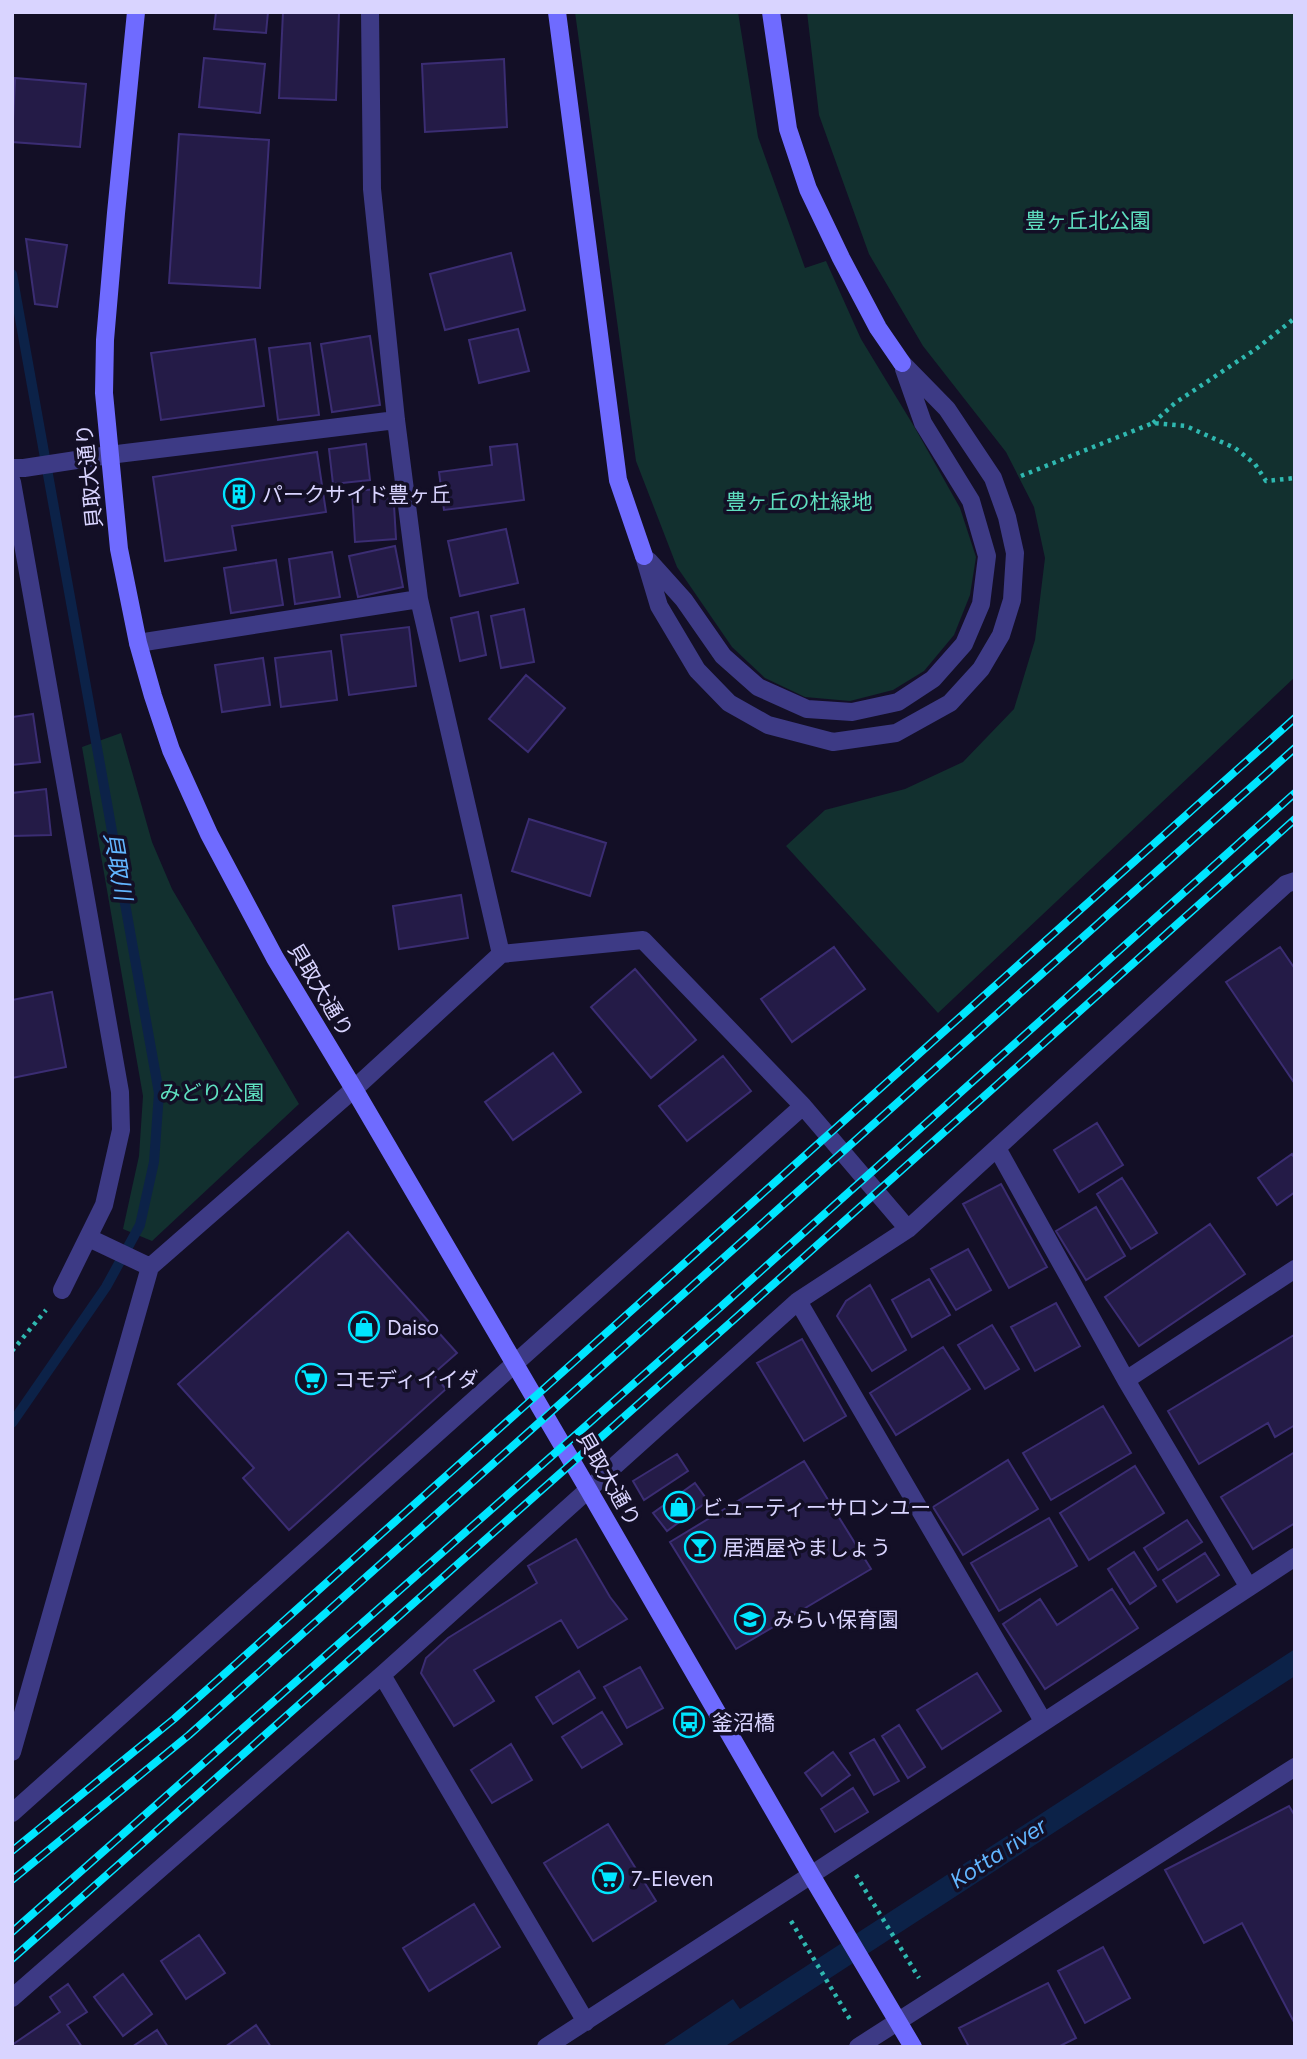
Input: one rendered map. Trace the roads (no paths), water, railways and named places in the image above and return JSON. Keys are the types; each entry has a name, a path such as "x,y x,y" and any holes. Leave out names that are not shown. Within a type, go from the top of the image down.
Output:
{"street":[{"name":"貝取大通り","path":"136,12 105,340 104,393 119,549 138,643 172,750 209,834 275,958 589,1489 897,2021"},
{"path":"370,12 372,189 396,419 419,599 500,954"},
{"path":"557,12 618,480 659,606 696,670 729,703 768,725 833,742 895,733 950,703 981,669 1001,635 1012,600 1015,553 1007,517 993,478 947,409 902,363 872,316 808,189 788,129 771,12"},
{"path":"644,556 684,600 723,656 758,687 807,709 852,712 898,702 933,678 964,644 981,604 987,556 971,502 923,423 902,363"},
{"path":"18,468 396,419"},
{"path":"12,482 120,1092 121,1130 96,1241 62,1290"},
{"path":"138,643 419,599"},
{"path":"12,1998 382,1675 798,1301 908,1229 1286,884 1295,881"},
{"path":"12,1752 146,1265 354,1088 500,954 643,940 803,1106 908,1229"},
{"path":"12,1813 803,1106"},
{"path":"997,1147 1125,1380 1248,1586"},
{"path":"96,1241 146,1265"},
{"path":"1125,1380 1295,1269"},
{"path":"798,1301 1043,1721"},
{"path":"547,2047 1295,1556"},
{"path":"382,1675 586,2022"},
{"path":"858,2047 1295,1767"},
{"path":"897,2021 913,2047"}],"water":[{"name":"Kotta river","path":"1295,1649 1295,1676 724,2047 661,2047 733,1999 740,2009"}],"waterway":[{"name":"貝取川","path":"12,274 159,1093 154,1162 140,1225 106,1287 12,1423"}],"railway":[{"path":"12,1851 174,1719 1295,718"},
{"path":"12,1880 189,1735 1295,748"},
{"path":"12,1932 715,1312 1295,793"},
{"path":"12,1959 1295,819"}],"place":[{"name":"パークサイド豊ヶ丘","path":"239,494"},
{"name":"Daiso","path":"364,1327"},
{"name":"コモディイイダ","path":"311,1379"},
{"name":"ビューティーサロンユー","path":"679,1507"},
{"name":"居酒屋やましょう","path":"700,1547"},
{"name":"みらい保育園","path":"750,1619"},
{"name":"釜沼橋","path":"689,1722"},
{"name":"7-Eleven","path":"608,1878"}],"park label":[{"name":"豊ヶ丘北公園","path":"1088,220"},
{"name":"豊ヶ丘の杜緑地","path":"799,501"},
{"name":"みどり公園","path":"212,1092"}]}
